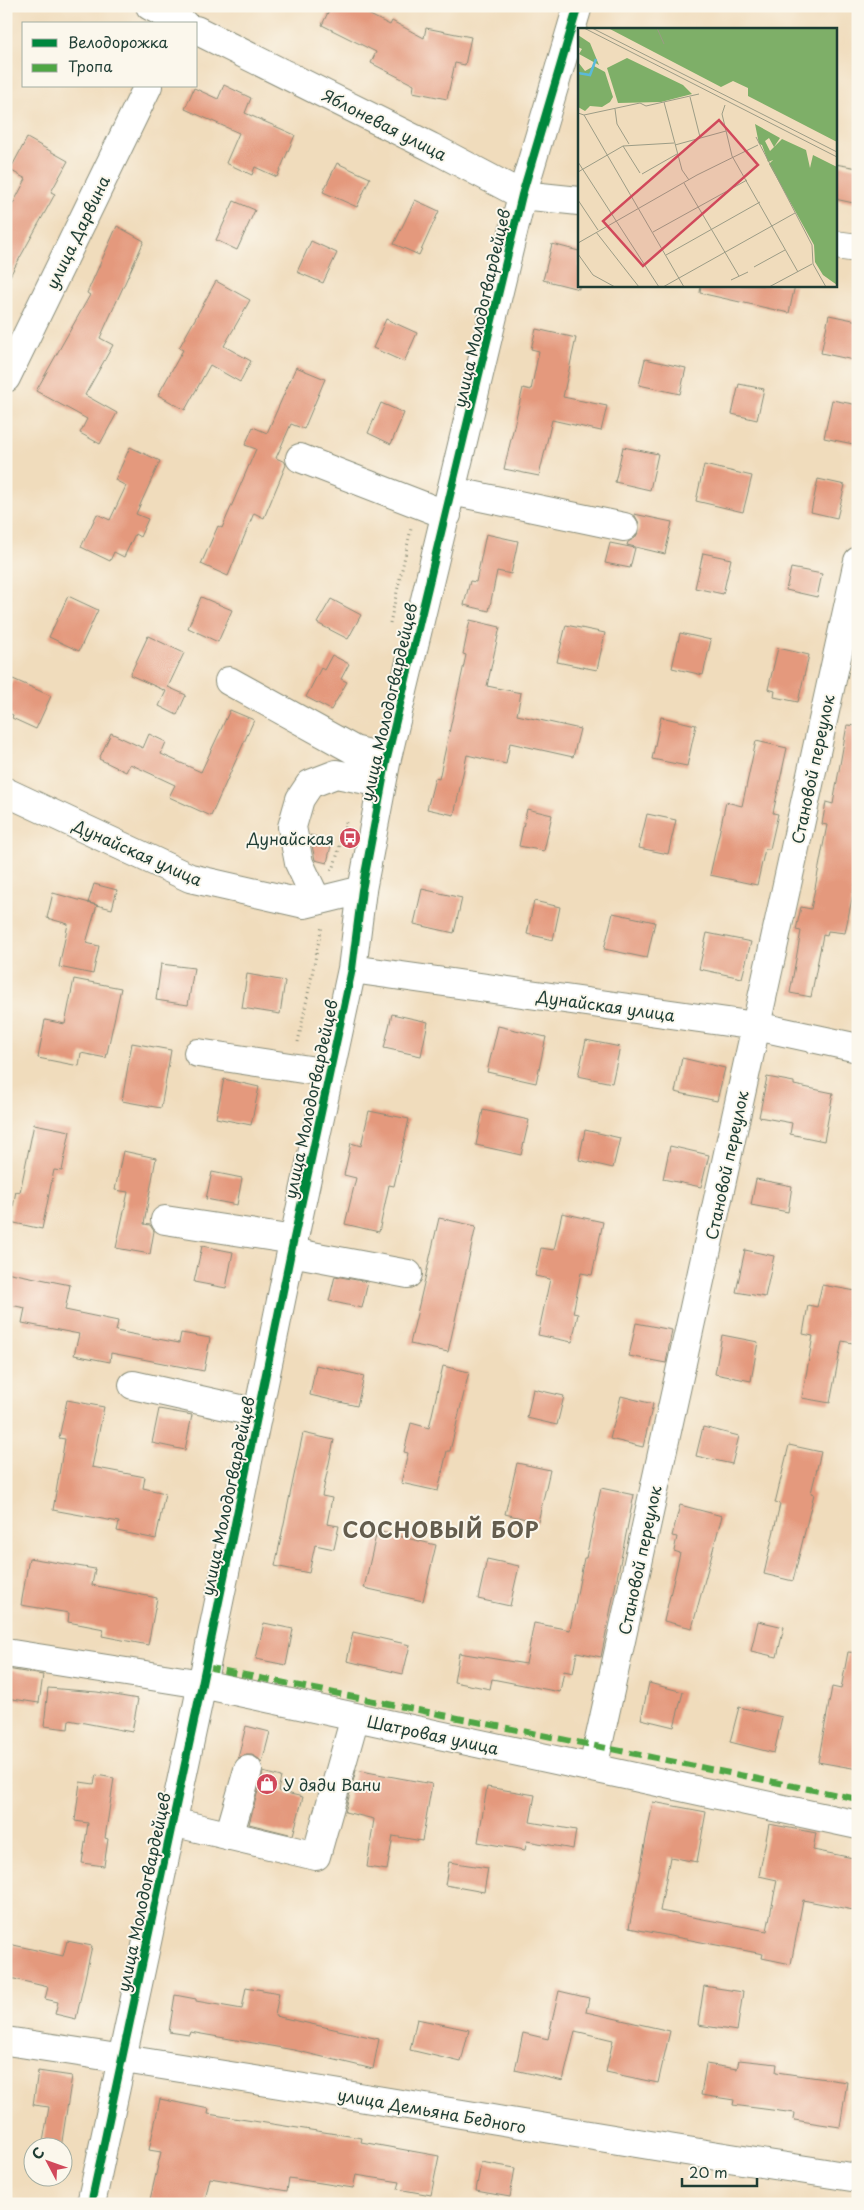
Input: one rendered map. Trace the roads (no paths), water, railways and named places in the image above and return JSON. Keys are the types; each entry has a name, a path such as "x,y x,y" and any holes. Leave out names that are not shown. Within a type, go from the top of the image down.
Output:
{"street":[{"name":"Яблоневая улица","path":"150,6 179,22"},
{"name":"улица Молодогвардейцев","path":"91,2204 120,2058 202,1684 292,1246 352,969 362,890 384,771 522,195 578,6"},
{"name":"Яблоневая улица","path":"198,31 431,147 522,195 578,201"},
{"name":"улица Дарвина","path":"8,369 147,88"},
{"path":"836,244 858,248"},
{"path":"300,458 449,503 624,527"},
{"name":"Становой переулок","path":"593,1768 858,561"},
{"path":"229,681 354,750 384,771"},
{"path":"317,901 299,863 292,827 300,799 310,784 336,774 384,771"},
{"name":"Дунайская улица","path":"6,792 190,878 305,904 362,890"},
{"name":"Дунайская улица","path":"352,969 756,1026 858,1048"},
{"path":"198,1053 329,1073"},
{"path":"165,1220 292,1246 408,1274"},
{"path":"132,1385 258,1413"},
{"name":"Шатровая улица","path":"6,1653 202,1684 858,1825"},
{"path":"172,1822 316,1856 354,1717"},
{"path":"229,1836 248,1770"},
{"name":"улица Демьяна Бедного","path":"6,2041 120,2058 672,2150 858,2178"}],"place":[{"name":"Дунайская","path":"350,838"},
{"name":"У дяди Вани","path":"267,1784"}],"district":[{"name":"СОСНОВЫЙ БОР","path":"441,1529"}]}
